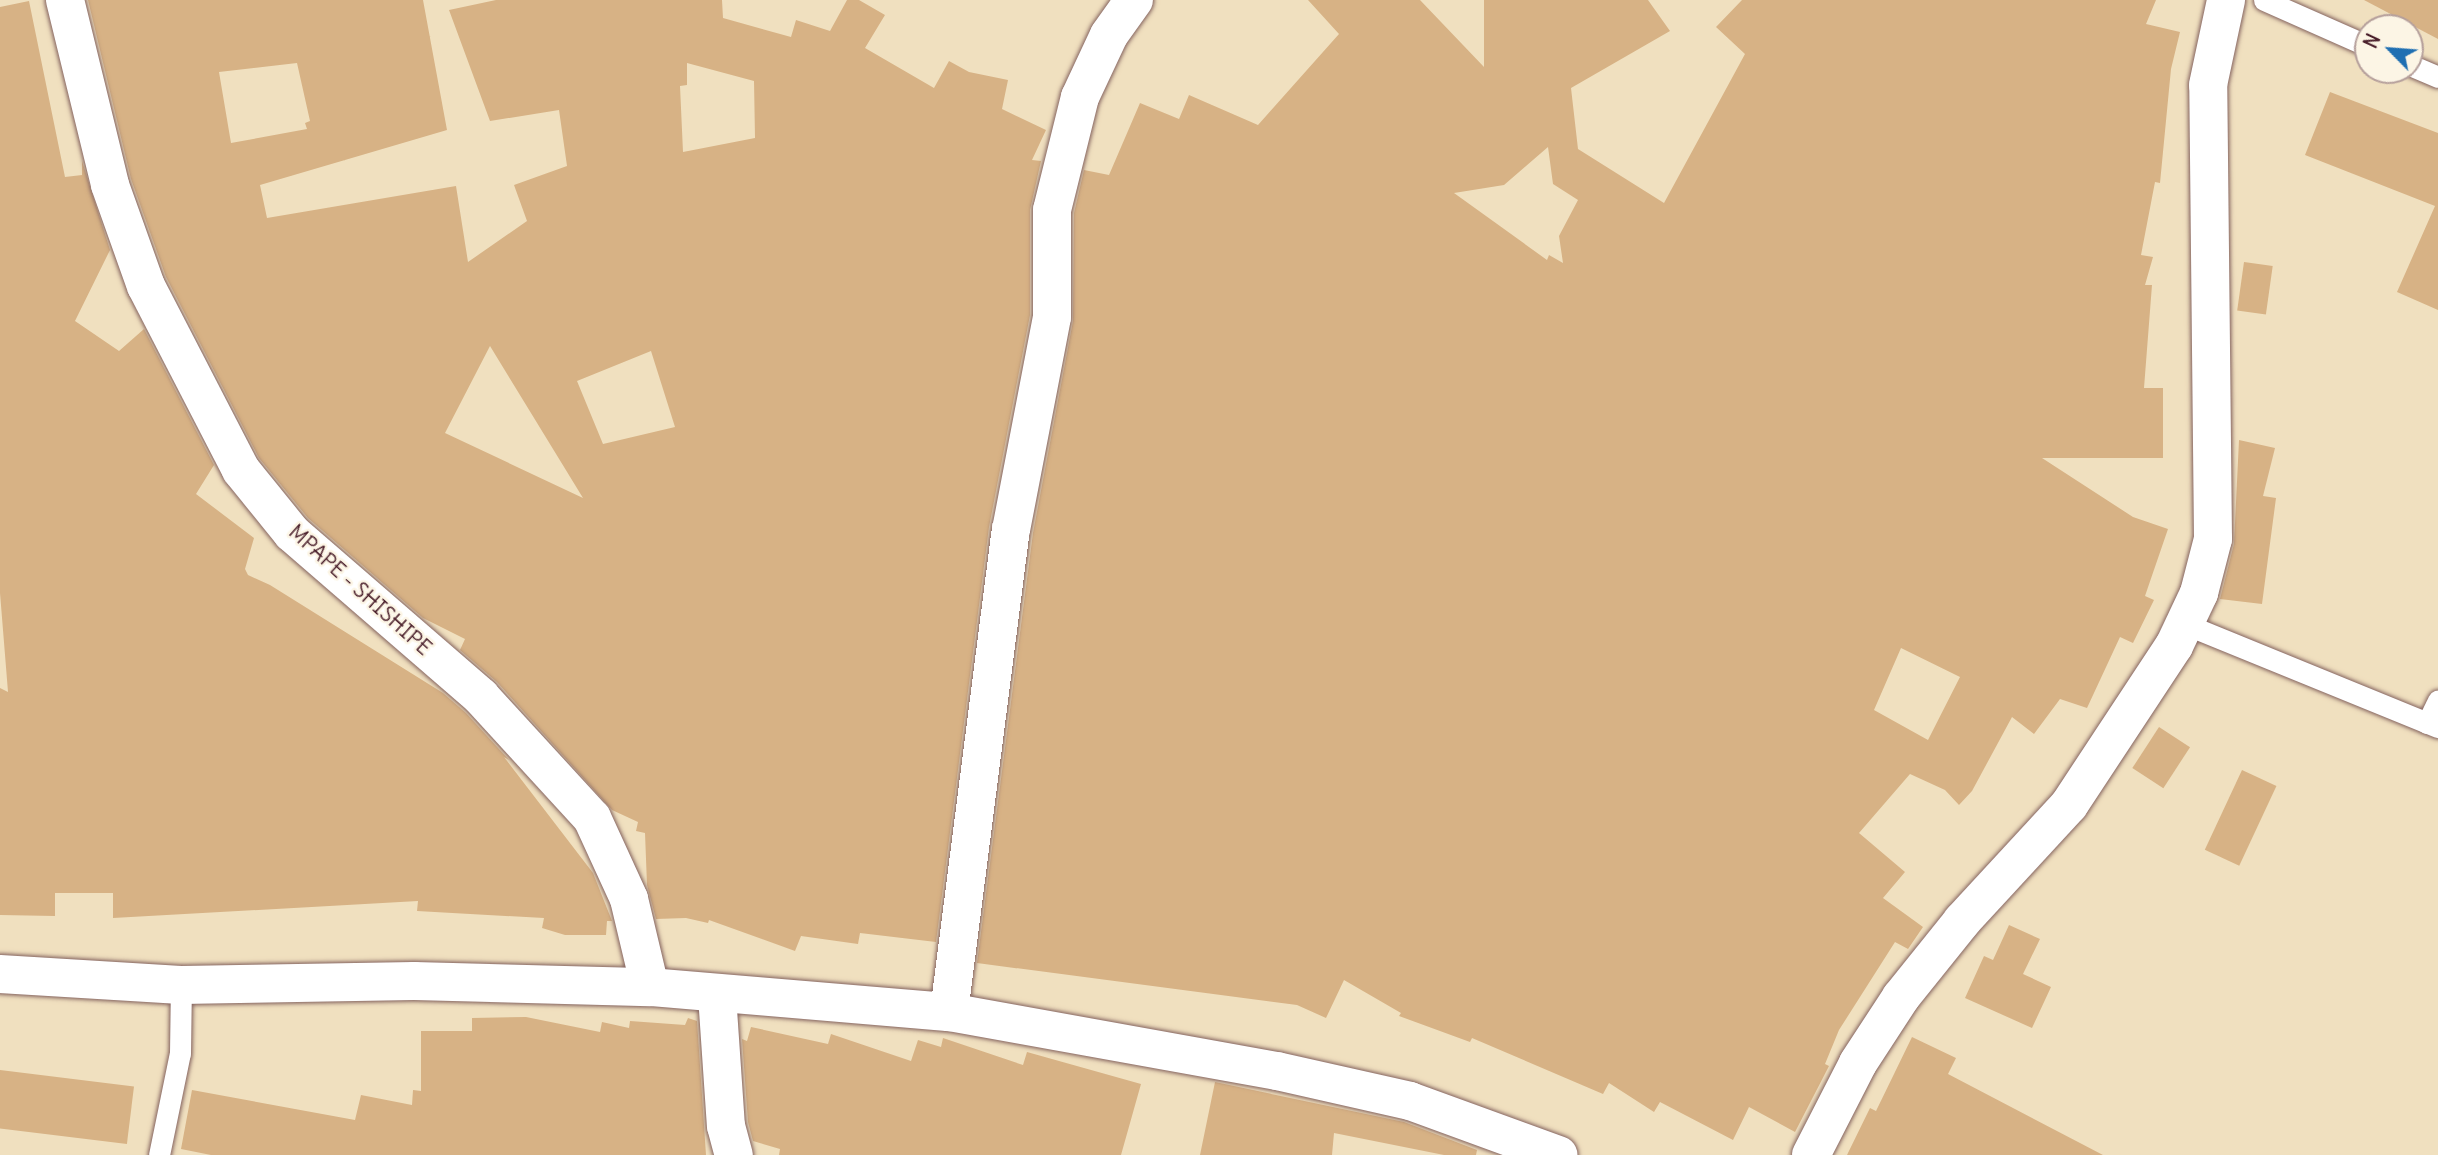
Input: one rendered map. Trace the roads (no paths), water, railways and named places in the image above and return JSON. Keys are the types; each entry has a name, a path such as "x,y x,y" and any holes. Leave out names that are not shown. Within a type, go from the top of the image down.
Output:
{"street":[{"name":"MPAPE - SHISHIPE","path":"65,0 110,185 146,286 241,470 292,533 481,697 592,818 629,899 650,987"},
{"path":"949,1012 1010,530 1052,317 1052,210 1085,85 1108,35 1134,0"},
{"path":"1811,1155 1858,1063 1901,997 1962,921 2069,805 2132,716 2185,624 2199,593 2213,539 2208,85 2226,0"},
{"path":"0,974 181,985 414,981 650,987 717,995 949,1012 1277,1071 1410,1101 1558,1155"},
{"path":"717,995 726,1126 734,1155"}],"lane":[{"path":"2264,0 2354,40"},
{"path":"2185,624 2433,725 2438,700"},
{"path":"159,1155 180,1053 181,985"}]}
